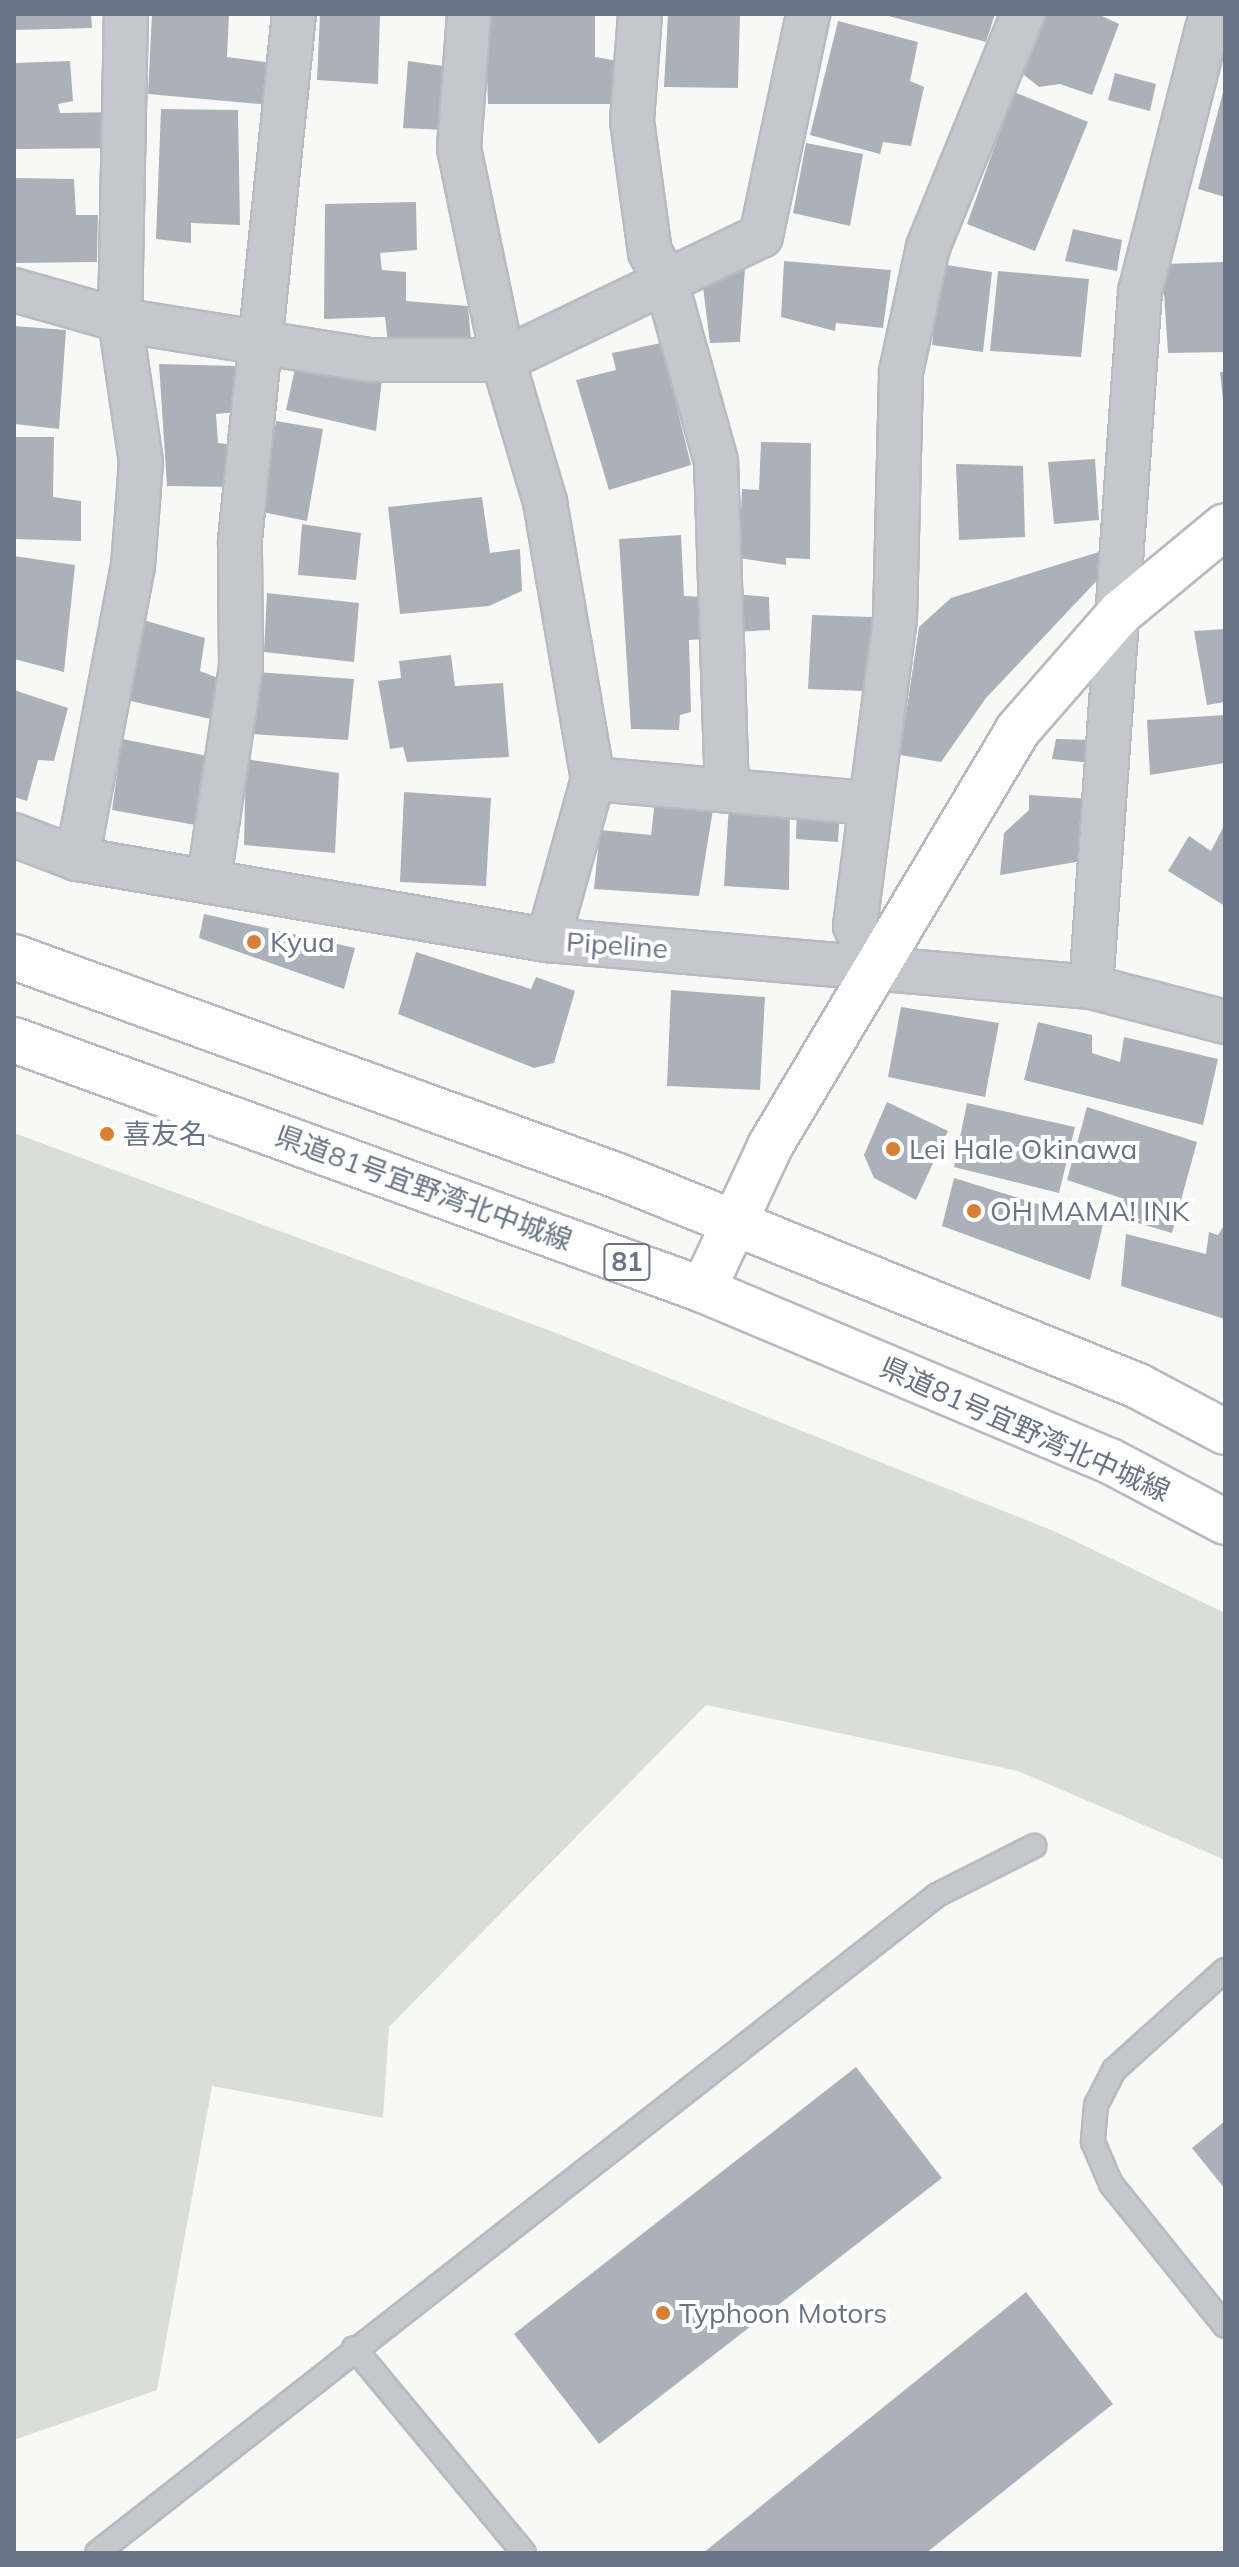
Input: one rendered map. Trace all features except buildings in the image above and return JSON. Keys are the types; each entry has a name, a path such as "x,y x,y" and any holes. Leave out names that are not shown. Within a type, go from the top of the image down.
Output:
{"main road":[{"path":"703,1290 732,1223 874,964 1017,731 1120,613 1225,526"},
{"path":"14,957 732,1223 1138,1386 1225,1411"},
{"name":"県道81号宜野湾北中城線","path":"14,1040 703,1290 1110,1461 1225,1522"},
{"path":"1138,1386 1225,1432"}],"street":[{"path":"77,859 137,521 141,462 120,320 126,14"},
{"path":"209,878 241,666 240,540 294,14"},
{"path":"469,14 459,148 503,360 545,502 593,779 548,940"},
{"path":"640,14 632,121 650,252 666,281 716,461 727,791"},
{"path":"14,290 120,320 263,337 371,360 503,360 761,236 808,14"},
{"path":"874,964 855,926 895,620 901,372 928,247 1023,14"},
{"path":"1091,987 1120,613 1140,292 1211,14"},
{"path":"593,779 870,803"},
{"name":"Pipeline","path":"14,835 77,859 209,878 548,940 874,964 1091,987 1225,1022"}],"lane":[{"path":"97,2553 354,2348 937,1895 1034,1846"},
{"path":"1225,1970 1114,2070 1096,2105 1093,2142 1111,2184 1225,2326"},
{"path":"354,2348 524,2553"}],"shaded area":[{"path":"14,1133 551,1331 1054,1531 1225,1613 1225,1860 1018,1771 706,1705 389,2027 383,2118 212,2086 157,2390 14,2440"}],"place":[{"name":"Kyua","path":"254,942"},
{"name":"喜友名","path":"107,1134"},
{"name":"Lei Hale Okinawa","path":"893,1149"},
{"name":"OH MAMA! INK","path":"974,1211"},
{"name":"Typhoon Motors","path":"663,2313"}]}
